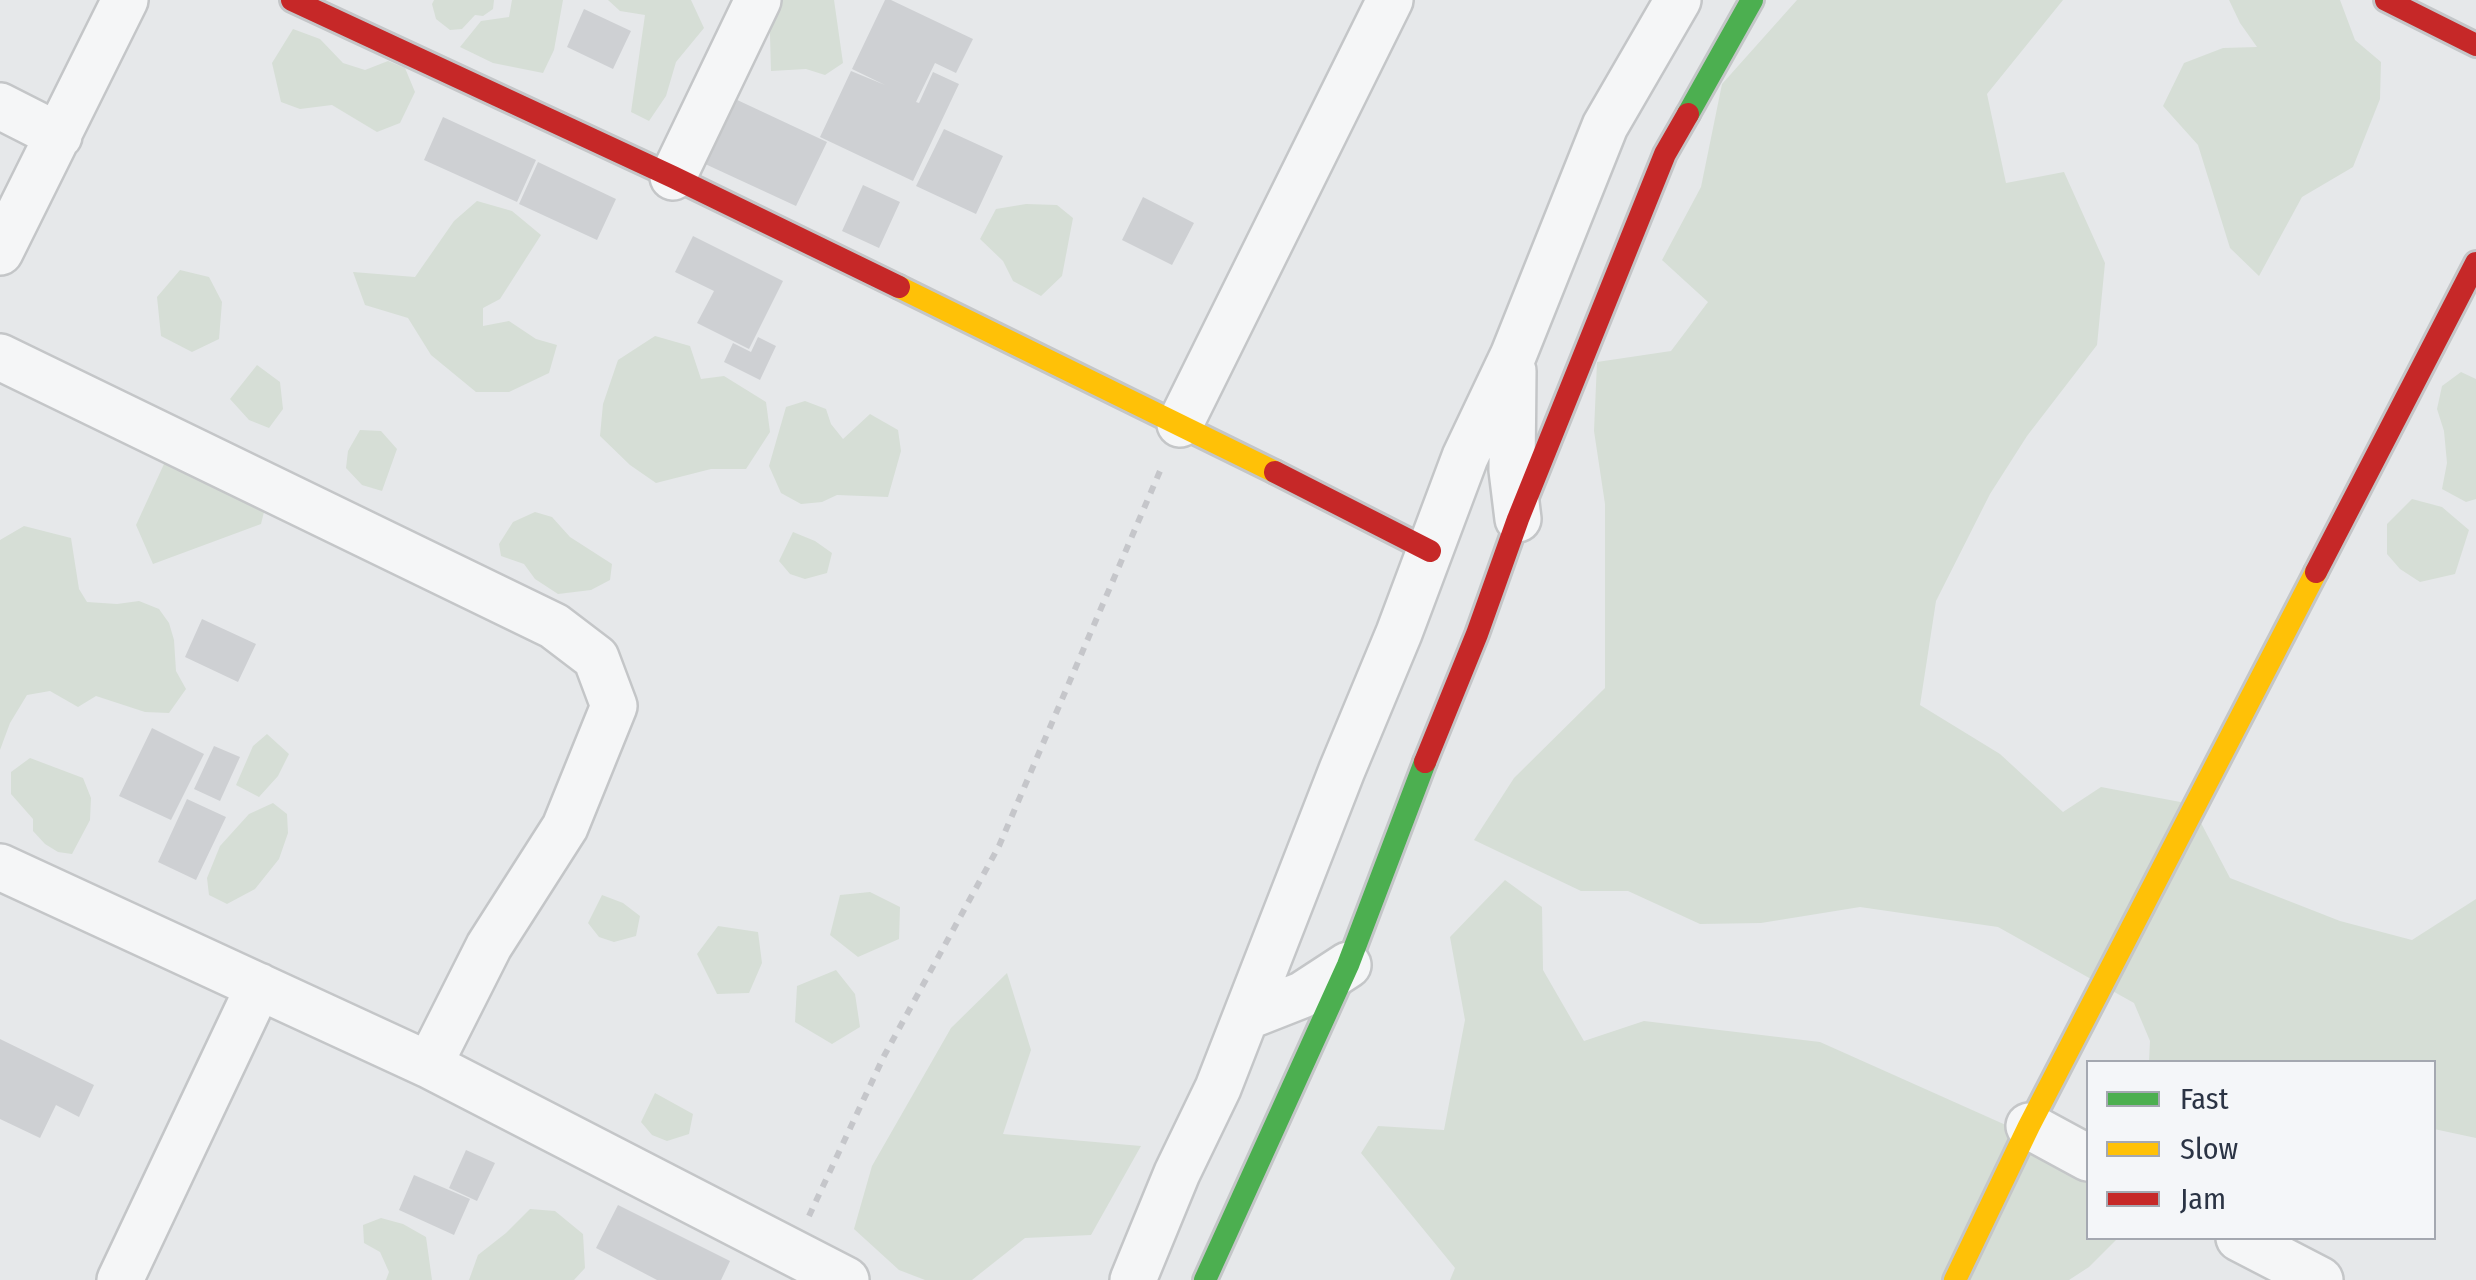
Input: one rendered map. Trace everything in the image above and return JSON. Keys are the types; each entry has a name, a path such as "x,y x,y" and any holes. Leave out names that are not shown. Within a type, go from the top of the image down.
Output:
{"street":[{"path":"0,252 125,0"},
{"path":"292,0 673,177 1180,424 1430,551"},
{"path":"673,177 758,0"},
{"path":"1180,424 1390,0"},
{"path":"1132,1280 1246,1017 1465,457 1512,356 1605,126 1678,0"},
{"path":"1206,1280 1284,1100 1348,966 1518,518 1664,154 1752,0"},
{"path":"2386,0 2476,45"},
{"path":"0,106 59,136"},
{"path":"1955,1280 2029,1126 2476,263"},
{"path":"1512,356 1512,470 1518,518"},
{"path":"0,358 554,626 596,658 614,706 565,827 489,946 429,1066"},
{"path":"0,867 429,1066 785,1267 846,1280"},
{"path":"1246,1017 1302,995 1348,966"},
{"path":"120,1280 259,986"},
{"path":"2029,1126 2086,1157"},
{"path":"2243,1240 2320,1280"}],"path":[{"path":"785,1267 884,1056 1000,846 1180,424"}],"shaded area":[{"path":"434,0 494,0 493,9 483,16 475,15 462,29 450,30 436,19"},
{"path":"512,0 563,0 554,50 543,73 493,63 460,47 481,21 509,17"},
{"path":"608,0 691,0 704,28 676,62 666,96 649,121 631,112 645,15 620,11"},
{"path":"769,0 834,0 843,63 825,75 806,69 771,71"},
{"path":"1797,0 2063,0 1987,94 2006,183 2064,172 2105,263 2097,345 2027,436 1990,494 1936,601 1920,705 2000,754 2063,812 2101,787 2191,804 2230,878 2340,921 2412,940 2476,899 2476,1138 2436,1129 2436,1060 2149,1060 2150,1041 2134,1003 1998,927 1860,907 1761,923 1700,924 1628,891 1581,891 1474,840 1514,778 1605,688 1605,504 1594,431 1597,362 1671,351 1708,302 1662,260 1701,187 1722,84"},
{"path":"2229,0 2340,0 2355,40 2381,62 2380,99 2353,167 2302,197 2259,276 2230,248 2198,145 2163,106 2184,63 2223,48 2257,47"},
{"path":"293,29 320,39 343,63 365,70 388,61 405,68 415,92 400,123 377,132 332,105 300,109 281,102 272,63"},
{"path":"477,201 512,211 541,235 500,299 483,308 483,326 509,321 536,339 557,345 549,373 509,392 476,392 431,355 408,318 365,305 353,272 415,277 454,221"},
{"path":"1026,204 1057,205 1073,218 1062,276 1041,296 1013,281 1003,261 980,239 996,209"},
{"path":"180,270 209,277 222,302 219,339 192,352 161,336 157,297"},
{"path":"655,336 690,346 701,379 724,376 766,402 770,432 746,469 711,469 656,483 600,436 603,404 618,360"},
{"path":"257,365 280,382 283,409 269,428 249,420 230,399"},
{"path":"2461,372 2476,379 2476,499 2466,502 2442,489 2447,463 2437,409 2442,386"},
{"path":"805,401 826,409 831,424 843,439 870,414 898,430 901,451 888,497 837,495 822,502 801,504 781,493 769,466 786,407"},
{"path":"360,430 381,431 397,449 382,491 362,485 346,468 348,451"},
{"path":"193,461 267,500 261,524 153,564 136,525 164,464"},
{"path":"2412,499 2442,507 2469,530 2455,574 2420,582 2400,569 2387,554 2387,524"},
{"path":"535,512 552,517 570,537 612,564 610,580 591,590 558,594 535,579 524,564 501,556 499,544 513,522"},
{"path":"24,526 71,538 79,589 87,602 139,601 159,609 169,623 176,671 186,689 169,713 145,712 96,696 78,707 50,691 27,695 0,750 0,540"},
{"path":"793,532 832,553 827,573 805,579 790,574 779,561"},
{"path":"267,734 289,754 278,776 259,797 236,785 253,746"},
{"path":"30,758 83,778 91,798 90,820 72,854 45,844 33,831 33,819 11,794 11,772"},
{"path":"273,803 287,814 288,833 279,859 255,889 227,904 209,895 207,878 220,846 249,814"},
{"path":"1505,880 1542,907 1543,970 1584,1041 1644,1021 1820,1042 2008,1126 2086,1153 2086,1240 2116,1240 2089,1267 2069,1280 1450,1280 1455,1268 1361,1153 1378,1126 1444,1130 1465,1020 1450,937"},
{"path":"870,892 900,907 899,939 858,957 830,935 840,895"},
{"path":"602,895 623,903 640,916 636,936 614,942 599,937 588,923"},
{"path":"718,926 758,932 762,963 749,993 717,994 697,954"},
{"path":"836,970 855,994 860,1027 832,1044 795,1022 797,986"},
{"path":"1007,973 1031,1050 1003,1134 1141,1146 1091,1235 1025,1238 972,1280 925,1280 899,1270 854,1229 872,1166 951,1028"},
{"path":"655,1093 693,1114 689,1134 667,1141 652,1135 641,1122"},
{"path":"530,1209 555,1211 583,1234 585,1268 574,1280 469,1280 478,1255"},
{"path":"381,1218 403,1224 426,1237 432,1280 386,1280 389,1272 380,1252 364,1243 363,1225"}],"building":[{"path":"885,0 973,39 956,73 935,63 916,102 919,103 933,72 959,84 913,181 820,137 851,71 885,85 852,69"},
{"path":"584,9 631,31 613,69 567,47"},
{"path":"733,98 827,142 796,206 703,163"},
{"path":"443,117 536,160 517,202 424,160"},
{"path":"944,129 1003,156 976,214 916,186"},
{"path":"538,162 616,199 597,240 519,204"},
{"path":"863,185 900,202 879,248 842,231"},
{"path":"1143,197 1194,223 1172,265 1122,240"},
{"path":"693,236 783,281 749,349 697,323 714,291 675,272"},
{"path":"758,337 776,346 760,380 724,362 733,343 751,352"},
{"path":"202,619 256,644 238,682 185,657"},
{"path":"152,728 204,754 171,820 119,796"},
{"path":"214,746 240,757 220,801 194,789"},
{"path":"187,799 226,817 196,880 158,862"},
{"path":"0,1039 94,1085 79,1117 56,1105 40,1138 0,1119"},
{"path":"466,1150 495,1163 477,1201 449,1188"},
{"path":"414,1175 470,1199 454,1235 399,1210"},
{"path":"618,1205 730,1261 721,1280 657,1280 596,1248"}],"traffic: fast":[{"path":"1688,114 1752,0"},
{"path":"1205,1280 1348,965 1425,762"}],"traffic: slow":[{"path":"899,287 1275,472"},
{"path":"1955,1280 2029,1126 2316,572"}],"traffic: jam":[{"path":"292,0 899,287"},
{"path":"2386,0 2476,45"},
{"path":"1425,762 1665,154 1688,114"},
{"path":"2316,572 2476,263"},
{"path":"1275,472 1430,551"}]}
